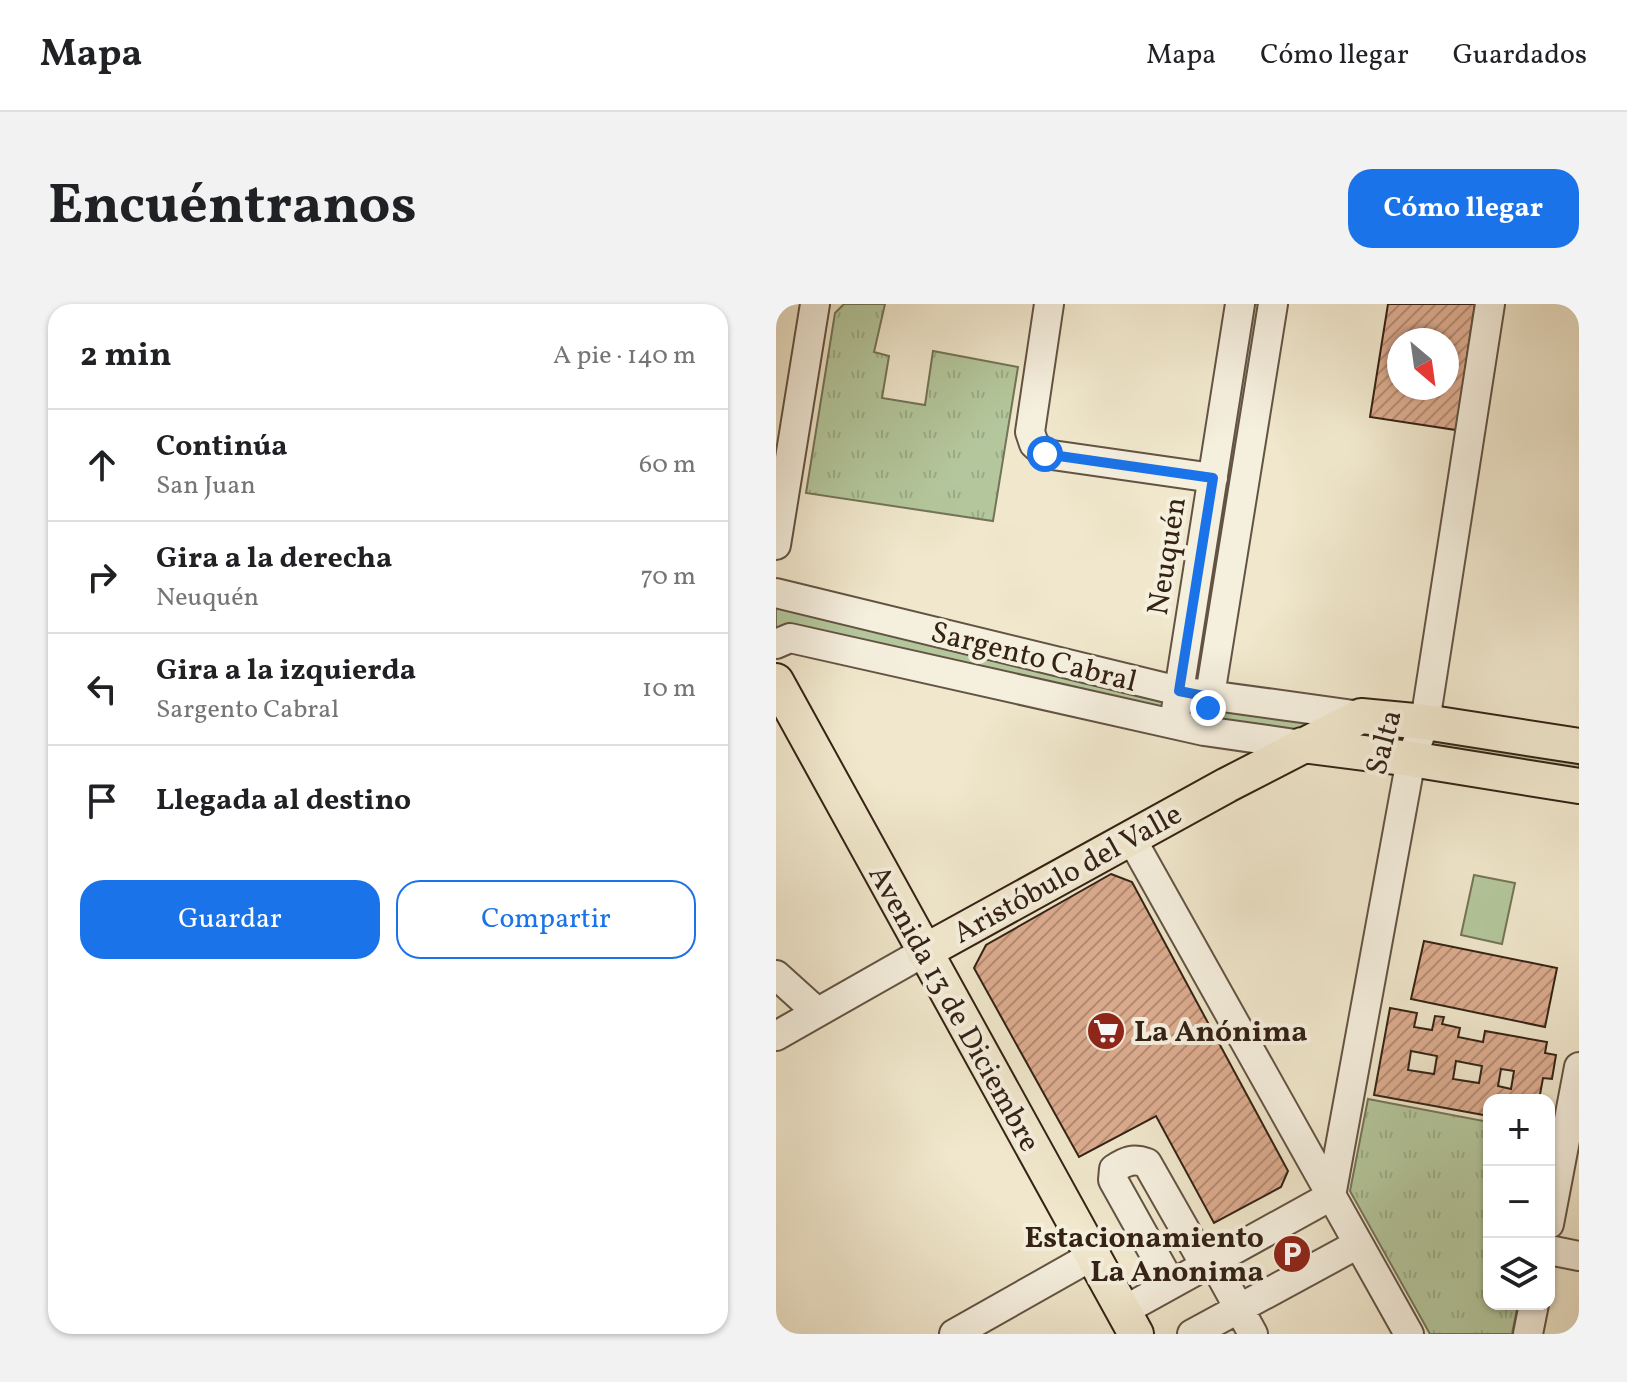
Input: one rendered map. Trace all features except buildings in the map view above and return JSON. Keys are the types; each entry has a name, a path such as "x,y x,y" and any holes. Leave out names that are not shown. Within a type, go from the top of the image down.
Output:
{"main road":[{"name":"Avenida 13 de Diciembre","path":"776,681 1130,1322"},
{"name":"Sargento Cabral","path":"1361,716 1425,722 1579,746"},
{"name":"Aristóbulo del Valle","path":"924,952 1227,785 1361,716"},
{"path":"1302,745 1579,786"}],"street":[{"path":"776,545 815,304"},
{"path":"1049,304 1030,432 1034,444 1045,454 1213,478"},
{"name":"Neuquén","path":"1173,724 1240,304"},
{"path":"1214,733 1209,697 1273,304"},
{"name":"Salta","path":"1331,1196 1411,759 1425,722 1490,304"},
{"name":"Sargento Cabral","path":"776,593 1179,691 1361,716"},
{"path":"776,644 790,638 1214,733 1302,745"},
{"path":"1214,733 1236,744 1240,758 1238,770 1227,785"},
{"path":"1131,838 1409,1334"},
{"name":"Aristóbulo del Valle","path":"776,1036 924,952"},
{"path":"776,975 817,1012"},
{"path":"1555,1193 1579,1067"},
{"path":"1171,1284 1113,1180 1114,1169 1124,1162 1135,1159 1147,1163 1253,1334"},
{"path":"1130,1322 1171,1284 1331,1196"},
{"path":"1192,1334 1358,1244"},
{"path":"1555,1251 1579,1256"},
{"path":"954,1334 1092,1256"},
{"path":"1528,1334 1533,1310"}],"green space":[{"path":"844,304 885,304 874,352 889,356 882,398 925,405 933,351 1018,367 993,521 806,493 835,313"},
{"path":"1240,304 1273,304 1210,697 1579,746 1579,786 776,644 776,593 1179,691"},
{"path":"1474,875 1515,883 1502,944 1461,935"},
{"path":"1368,1099 1483,1121 1483,1310 1517,1310 1512,1334 1430,1334 1350,1191"}],"place":[{"name":"La Anónima","path":"1106,1031"},
{"name":"Estacionamiento La Anonima","path":"1292,1254"}],"route":[{"path":"1045,454 1213,478 1179,691 1209,697 1208,708"}]}
